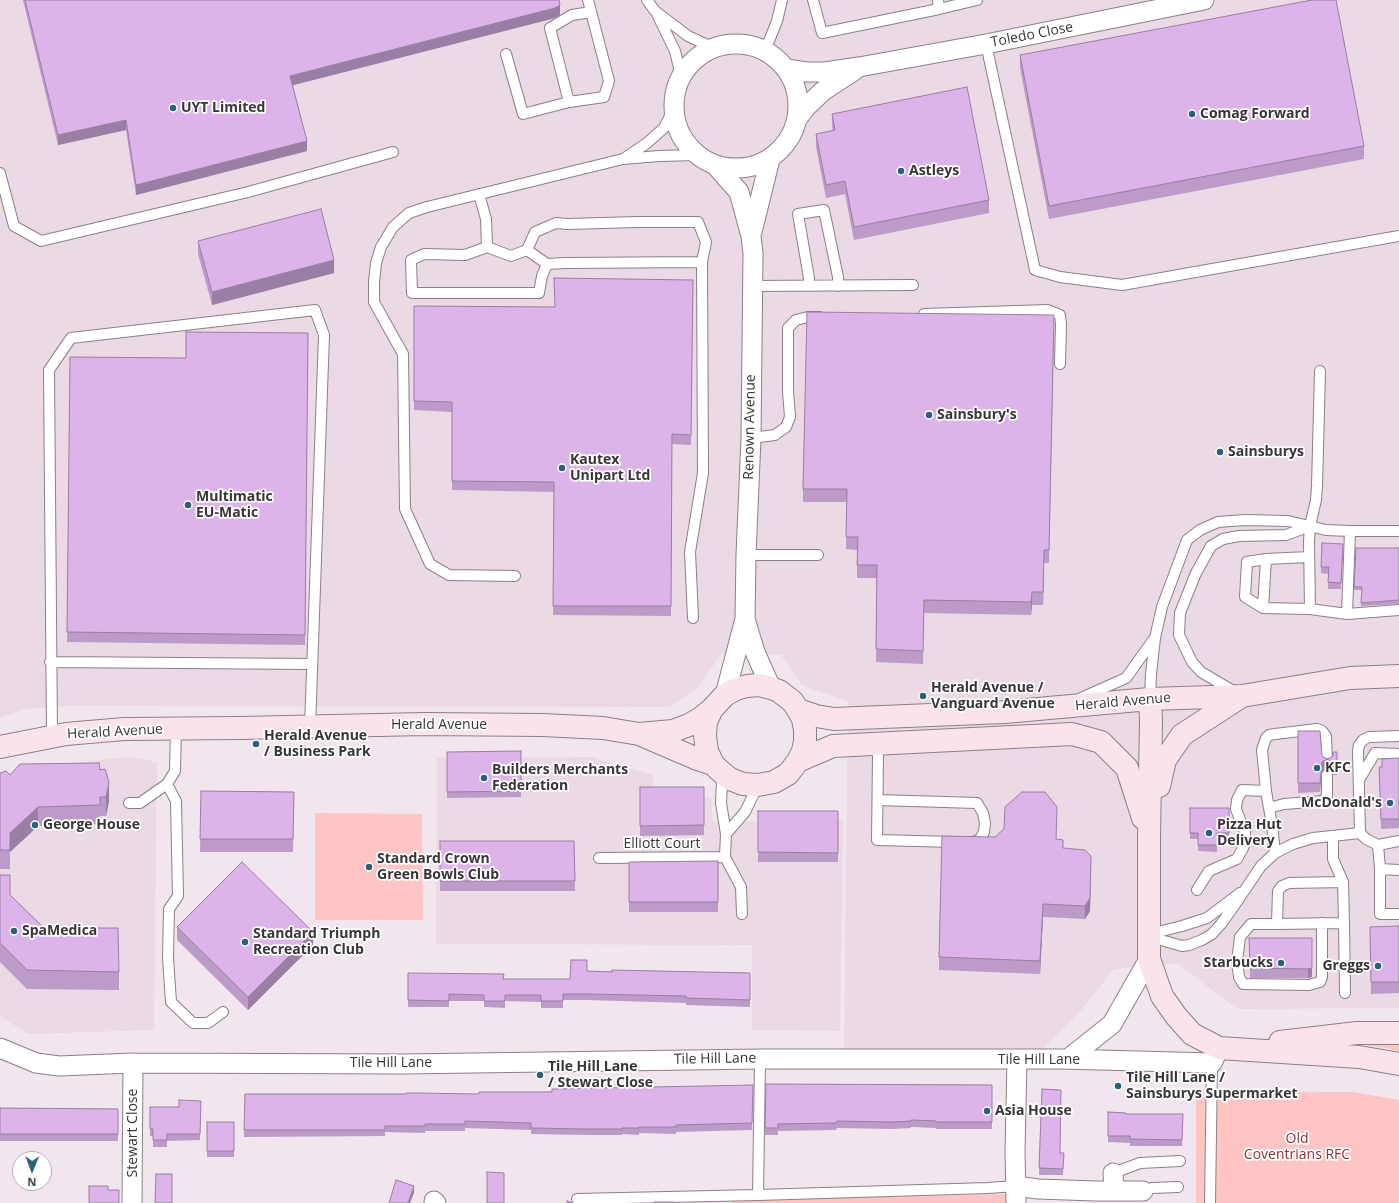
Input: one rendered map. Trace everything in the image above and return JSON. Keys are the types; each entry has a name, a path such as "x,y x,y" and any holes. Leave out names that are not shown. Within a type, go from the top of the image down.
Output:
{"main road":[{"path":"1350,678 1399,666"},
{"name":"Herald Avenue","path":"798,710 816,716 834,719 1004,712 1150,699 1242,696 1350,678 1399,676"},
{"name":"Herald Avenue","path":"0,747 52,736 124,729 424,724 543,725 603,728 639,734 716,767 730,779 743,784 758,785 774,782 788,774 798,761 803,751 805,741 803,719 787,696 771,688 759,685 736,689 701,718 689,725 673,731 639,734"},
{"path":"1149,836 1165,760 1182,735 1242,696"},
{"path":"1150,699 1149,959 1162,996 1176,1016 1192,1034 1215,1055 1357,1033 1399,1033"},
{"path":"716,767 707,751 705,736 706,722 719,702"},
{"name":"Herald Avenue","path":"798,761 833,746 1072,734 1101,742 1127,768 1149,836"},
{"name":"Tile Hill Lane","path":"1215,1055 1359,1057 1399,1064"}],"street":[{"name":"Toledo Close","path":"786,69 807,72 859,67 986,44 1193,1"},
{"path":"731,44 748,45 765,51 777,59 786,69 795,85 799,102 797,120 792,135 782,148 770,159 753,166 734,169 716,166 698,156 685,142 676,126 674,108 675,91 682,76 690,64 701,54 714,48 731,44"},
{"name":"Toledo Close","path":"797,120 806,107 823,91 859,67"},
{"name":"Renown Avenue","path":"752,236 770,159"},
{"name":"Renown Avenue","path":"716,166 739,192 752,236 753,286 751,438 746,555 746,619 756,652 771,688"},
{"name":"Renown Avenue","path":"719,702 746,619"},
{"path":"1068,1059 1112,1024 1149,959"},
{"name":"Tile Hill Lane","path":"0,1048 36,1063 59,1066 133,1063 418,1064 760,1059 1017,1060 1215,1055"},
{"path":"1017,1060 1016,1195 1038,1189 1114,1182 1143,1191"},
{"name":"Stewart Close","path":"132,1203 133,1063"}],"lane":[{"path":"506,54 523,114 569,102 604,97 609,81 588,0"},
{"path":"647,0 655,11 675,51 682,76"},
{"path":"765,51 777,21 782,0"},
{"path":"813,0 822,33 938,4 977,0"},
{"path":"655,11 688,36 714,48"},
{"path":"569,102 550,28 572,15 591,12"},
{"path":"986,44 1035,270 1060,277 1122,285 1399,236"},
{"path":"623,159 647,143 664,128 674,108"},
{"path":"0,174 14,226 41,241 248,192 393,152"},
{"path":"515,576 449,575 430,564 405,509 403,354 374,302 376,263 381,247 393,227 409,213 427,207 623,159 659,156 698,156"},
{"path":"479,194 486,219 487,247"},
{"path":"808,286 809,278 798,214 824,210 838,277 838,286"},
{"path":"547,264 542,276 539,293 412,293 411,260 424,254 465,255 487,247 511,256 527,250 535,232 556,223 698,222 706,242 702,262 703,473 690,552 693,618"},
{"path":"527,250 547,264 702,262"},
{"path":"753,286 913,285"},
{"path":"52,736 50,684 48,370 71,338 315,310 324,335 310,727"},
{"path":"912,314 1048,310 1060,315 1060,364"},
{"path":"751,438 776,435 786,427 790,417 788,391 788,328 796,320 808,317 832,316"},
{"path":"1310,609 1310,526 1318,486 1320,371"},
{"path":"1150,699 1150,674 1155,638 1162,607 1187,540 1200,530 1218,522 1246,520 1288,521 1326,530 1399,531"},
{"path":"1242,696 1201,672 1192,662 1179,635 1180,613 1196,573 1211,546 1223,539 1239,536 1286,535 1310,526"},
{"path":"1347,614 1350,531"},
{"path":"746,555 818,555"},
{"path":"1309,557 1266,559 1247,562 1245,597 1263,608 1310,609 1347,614 1399,610"},
{"path":"1263,608 1266,559"},
{"path":"1059,708 1126,678 1155,638"},
{"path":"50,662 312,664"},
{"path":"130,804 140,803 167,784 175,771 176,729"},
{"path":"1275,853 1266,791 1262,750 1263,742 1268,735 1317,729 1322,731 1326,736 1327,762"},
{"path":"1399,736 1369,737 1363,740 1359,745 1358,751 1360,833 1366,839 1378,845 1399,841"},
{"path":"876,744 878,756 877,840 970,843 980,839 984,832 985,823 983,813 977,804 878,800"},
{"path":"1359,780 1375,753 1399,754"},
{"path":"716,767 722,783 721,803 726,834 725,857 742,886 742,914"},
{"path":"1269,808 1284,804 1323,801 1328,796 1327,775"},
{"path":"167,784 176,801 178,896 169,909 168,958 171,1002 193,1023 208,1023 223,1012"},
{"path":"726,834 745,812 758,785"},
{"path":"1197,890 1209,871 1237,859 1243,848 1246,833 1236,809 1237,800 1242,790 1266,791"},
{"path":"1150,935 1182,946 1189,946 1202,940 1212,934 1221,924 1261,866 1275,853 1293,844 1312,838 1360,833"},
{"path":"1333,836 1333,859 1343,882 1345,993"},
{"path":"1378,845 1380,869 1380,914 1399,914"},
{"name":"Elliott Court","path":"599,858 725,857"},
{"path":"1380,869 1399,870"},
{"path":"1277,924 1278,891 1282,886 1289,883 1343,882"},
{"path":"1150,935 1207,918 1246,888"},
{"path":"1322,923 1322,977 1320,982 1310,985 1243,984 1239,977 1237,962 1240,937 1251,924 1277,924 1322,923 1344,923"},
{"path":"1210,1203 1215,1055"},
{"path":"758,1195 760,1059"},
{"path":"1114,1182 1140,1163 1180,1161"},
{"path":"1143,1191 1152,1188 1178,1187"},
{"path":"577,1198 758,1195 988,1188 1016,1195"}],"shaded area":[{"path":"0,0 1399,0 1399,1008 1237,1009 1177,963 1114,969 1078,1014 1043,1049 844,1050 848,701 803,686 781,655 721,654 698,688 669,707 68,706 25,709 0,718"},
{"path":"130,757 157,762 154,1030 28,1034 0,1016 0,774"},
{"path":"592,757 653,775 654,797 711,797 713,822 843,821 840,1031 752,1030 752,945 436,944 437,758"}],"green space":[{"name":"Standard Crown Green Bowls Club","path":"315,813 422,814 423,920 315,920"},
{"path":"1399,1040 1399,1051 1341,1042"},
{"name":"Old Coventrians RFC","path":"1353,1092 1399,1100 1399,1203 1196,1203 1196,1093"},
{"path":"1006,1194 1006,1203 732,1203 733,1200"}],"building":[{"name":"UYT Limited","path":"25,0 559,0 560,5 555,8 290,76 307,141 136,185 126,120 58,135"},
{"name":"Comag Forward","path":"1312,0 1336,0 1364,146 1049,206 1020,55"},
{"name":"Astleys","path":"967,87 989,200 854,227 845,181 826,185 816,134 835,130 832,114"},
{"path":"321,209 334,260 212,292 198,241"},
{"name":"Kautex Unipart Ltd","path":"554,278 693,280 691,435 672,434 671,606 553,606 554,482 452,481 452,402 414,401 414,306 555,307"},
{"name":"Sainsbury's","path":"807,312 1054,315 1049,550 1044,550 1043,592 1032,592 1031,602 924,600 923,651 876,649 877,565 857,565 858,537 846,537 847,489 803,489"},
{"name":"Multimatic EU-Matic","path":"186,332 308,333 305,635 67,632 70,357 186,358"},
{"path":"1322,543 1343,544 1341,583 1328,582 1329,567 1321,567"},
{"path":"1356,548 1399,548 1399,600 1361,603 1362,587 1354,587"},
{"name":"KFC","path":"1298,731 1320,731 1322,756 1327,759 1322,762 1320,783 1298,783"},
{"name":"Builders Merchants Federation","path":"521,751 521,791 447,792 447,752"},
{"path":"1333,752 1337,752 1337,765 1333,765 1332,762 1327,759 1333,756"},
{"name":"McDonald's","path":"1399,758 1399,819 1381,819 1379,767 1382,767 1382,759"},
{"name":"George House","path":"99,763 100,770 105,769 109,782 106,797 100,797 100,805 38,807 10,833 10,850 0,850 0,773 6,771 10,775 20,764"},
{"path":"640,787 704,787 704,825 640,826"},
{"path":"201,791 294,792 293,839 200,839"},
{"path":"1022,792 1045,792 1057,807 1056,839 1063,840 1063,848 1085,850 1091,856 1090,898 1085,906 1043,904 1040,961 939,957 942,836 995,837 1004,829 1005,807"},
{"name":"Pizza Hut Delivery","path":"1190,808 1229,808 1229,833 1217,833 1217,845 1198,845 1198,833 1190,833"},
{"path":"758,811 838,811 838,853 758,852"},
{"path":"440,841 574,841 575,881 440,881"},
{"path":"718,861 718,902 629,902 629,862"},
{"name":"Standard Triumph Recreation Club","path":"242,862 313,932 248,997 177,927"},
{"name":"SpaMedica","path":"0,875 10,875 10,895 44,928 118,928 119,972 27,970 0,943"},
{"path":"1399,926 1399,982 1371,982 1370,927"},
{"name":"Starbucks","path":"1249,938 1312,938 1312,968 1250,968"},
{"path":"571,960 587,960 587,971 612,972 612,970 750,973 750,1000 686,998 686,996 563,994 563,1001 541,1001 541,995 505,995 505,1001 484,1001 484,995 449,994 449,1001 408,1000 408,973 504,974 503,979 570,979"},
{"path":"766,1084 992,1085 992,1122 936,1122 911,1120 892,1122 837,1121 836,1123 778,1124 778,1128 765,1128"},
{"path":"753,1085 752,1123 676,1125 676,1127 639,1127 622,1129 585,1129 531,1128 531,1123 465,1121 465,1124 385,1126 385,1130 244,1130 245,1094 479,1094 479,1092 552,1092 552,1089"},
{"path":"1042,1089 1061,1090 1060,1153 1064,1153 1063,1169 1039,1168"},
{"path":"179,1100 201,1101 200,1134 167,1134 167,1140 153,1140 153,1129 150,1129 150,1107 179,1107"},
{"path":"0,1108 118,1109 118,1134 0,1134"},
{"path":"1108,1112 1126,1114 1183,1114 1182,1140 1130,1139 1130,1136 1108,1136"},
{"path":"207,1122 234,1122 234,1151 207,1151"},
{"path":"487,1172 504,1173 504,1203 487,1203"},
{"path":"156,1174 172,1174 172,1203 155,1203"},
{"path":"396,1180 414,1186 408,1203 389,1203"},
{"path":"89,1186 108,1186 108,1190 119,1190 119,1203 89,1203"},
{"path":"673,1202 673,1203 655,1203"}],"place":[{"name":"UYT Limited","path":"173,108"},
{"name":"Comag Forward","path":"1192,114"},
{"name":"Astleys","path":"901,171"},
{"name":"Sainsbury's","path":"929,415"},
{"name":"Sainsburys","path":"1220,452"},
{"name":"Kautex Unipart Ltd","path":"562,468"},
{"name":"Multimatic EU-Matic","path":"188,505"},
{"name":"Herald Avenue / Vanguard Avenue","path":"923,696"},
{"name":"Herald Avenue / Business Park","path":"256,744"},
{"name":"KFC","path":"1317,768"},
{"name":"Builders Merchants Federation","path":"484,778"},
{"name":"McDonald's","path":"1390,803"},
{"name":"George House","path":"35,825"},
{"name":"Pizza Hut Delivery","path":"1209,833"},
{"name":"Standard Crown Green Bowls Club","path":"369,867"},
{"name":"SpaMedica","path":"14,931"},
{"name":"Standard Triumph Recreation Club","path":"245,942"},
{"name":"Starbucks","path":"1281,963"},
{"name":"Greggs","path":"1378,966"},
{"name":"Tile Hill Lane / Stewart Close","path":"540,1075"},
{"name":"Tile Hill Lane / Sainsburys Supermarket","path":"1118,1086"},
{"name":"Asia House","path":"987,1111"}]}
